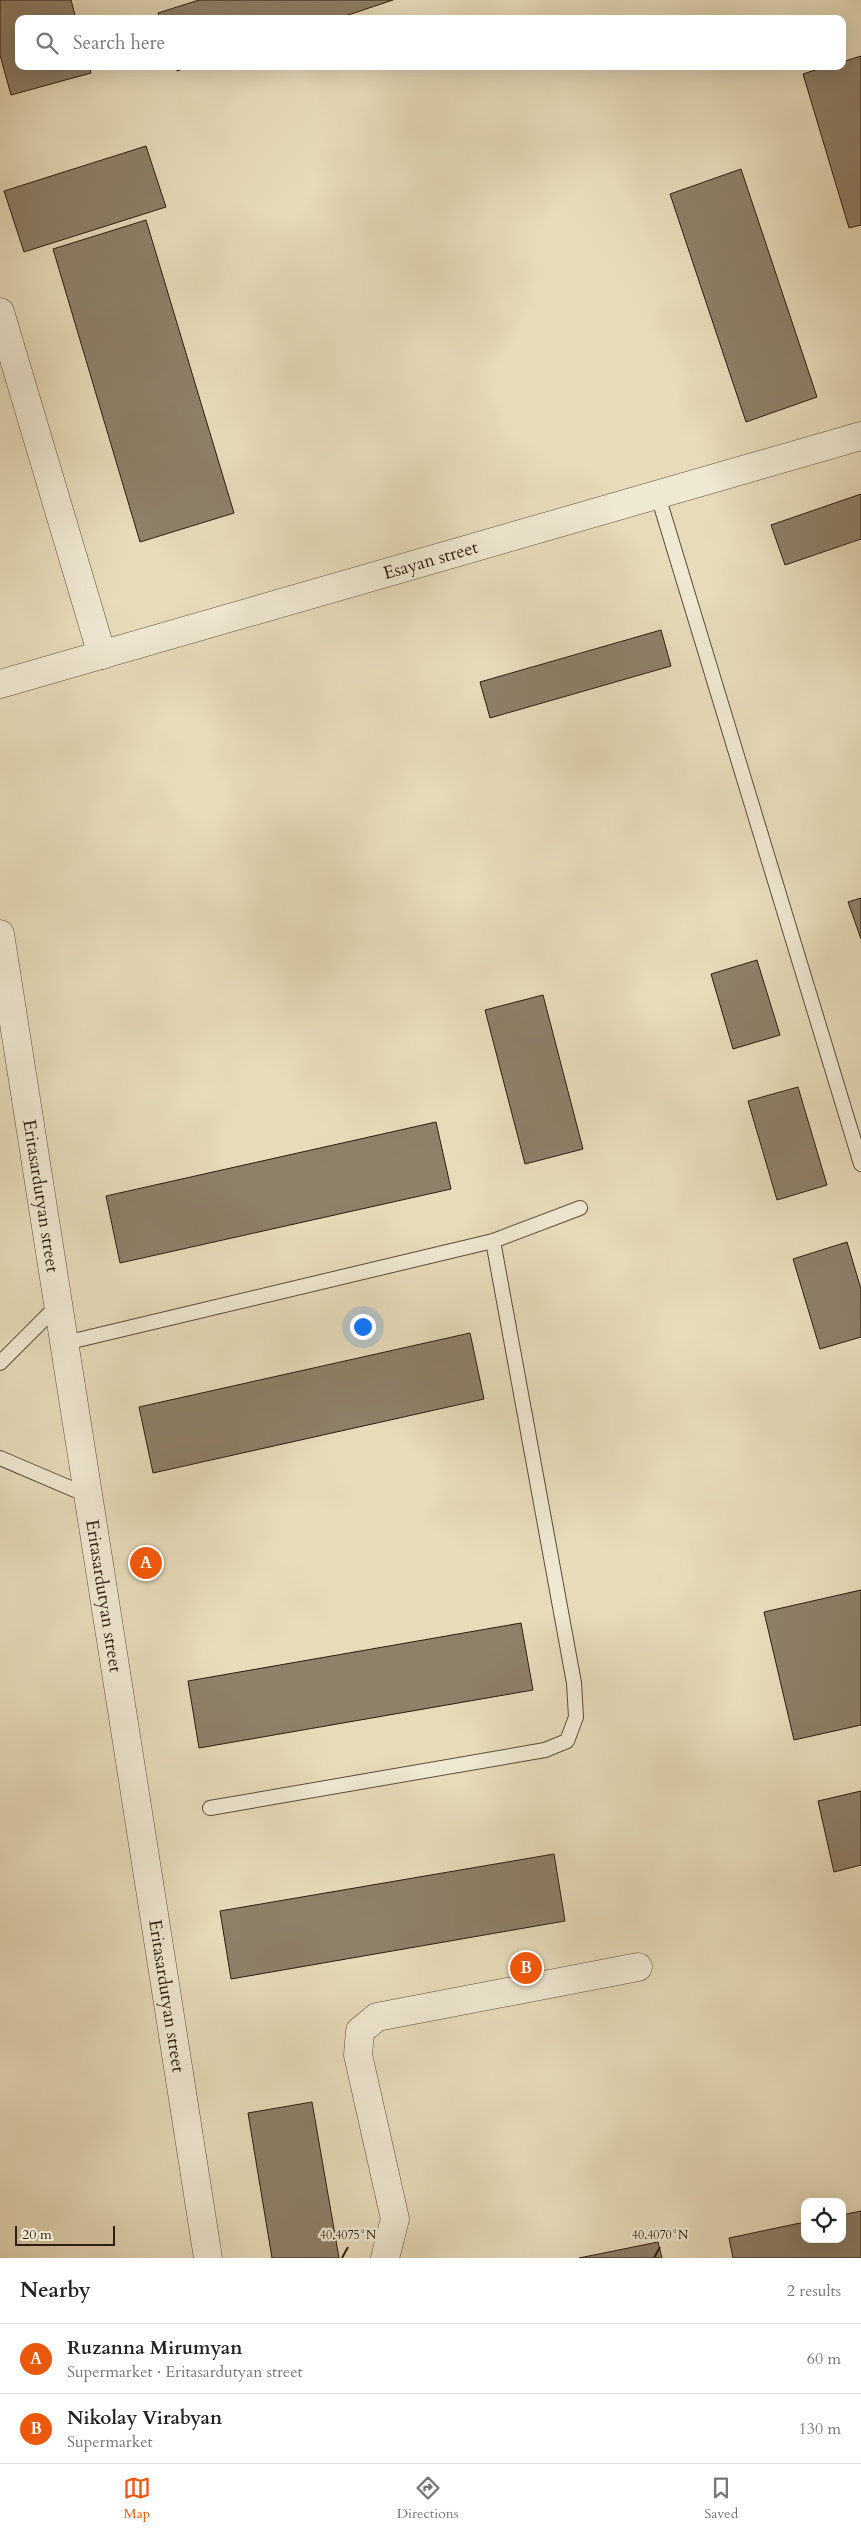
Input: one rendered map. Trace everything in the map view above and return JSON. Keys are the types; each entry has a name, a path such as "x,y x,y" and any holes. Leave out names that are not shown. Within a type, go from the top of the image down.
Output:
{"street":[{"path":"0,312 102,655"},
{"name":"Esayan street","path":"0,684 861,436"},
{"name":"Eritasardutyan street","path":"0,934 208,2258"},
{"path":"385,2258 395,2219 358,2054 360,2031 377,2017 638,1967"}],"lane":[{"path":"658,496 861,1164"},
{"path":"65,1343 493,1241 580,1208"},
{"path":"210,1808 545,1750 567,1741 576,1717 574,1683 493,1241"},
{"path":"0,1363 59,1303"},
{"path":"0,1458 89,1496"}],"building":[{"path":"0,0 71,0 75,15 15,15 15,70 90,70 91,73 11,95 0,55"},
{"path":"199,0 393,0 348,15 159,15 158,13"},
{"path":"861,56 861,225 849,228 803,74 816,70 846,70 846,61"},
{"path":"146,146 166,207 24,252 4,191"},
{"path":"741,169 817,397 746,422 670,194"},
{"path":"146,220 234,513 140,542 53,249"},
{"path":"861,494 861,539 785,565 771,525"},
{"path":"661,630 671,666 490,718 480,682"},
{"path":"861,898 861,939 848,902"},
{"path":"757,960 780,1035 733,1049 711,974"},
{"path":"543,995 583,1149 525,1164 485,1010"},
{"path":"798,1087 827,1185 777,1200 748,1101"},
{"path":"436,1122 451,1189 120,1263 106,1196"},
{"path":"847,1242 861,1289 861,1337 820,1349 793,1259"},
{"path":"470,1333 484,1399 153,1473 139,1407"},
{"path":"861,1590 861,1725 794,1740 764,1612"},
{"path":"521,1623 533,1690 199,1748 188,1681"},
{"path":"861,1791 861,1865 834,1872 818,1801"},
{"path":"554,1854 565,1921 231,1979 220,1911"},
{"path":"312,2102 339,2258 272,2258 248,2113"},
{"path":"861,2211 861,2258 733,2258 729,2238 801,2223 801,2243 846,2243 846,2214"},
{"path":"658,2242 662,2258 579,2258"}],"place":[{"name":"Ruzanna Mirumyan","path":"146,1563"},
{"name":"Nikolay Virabyan","path":"526,1968"}]}
